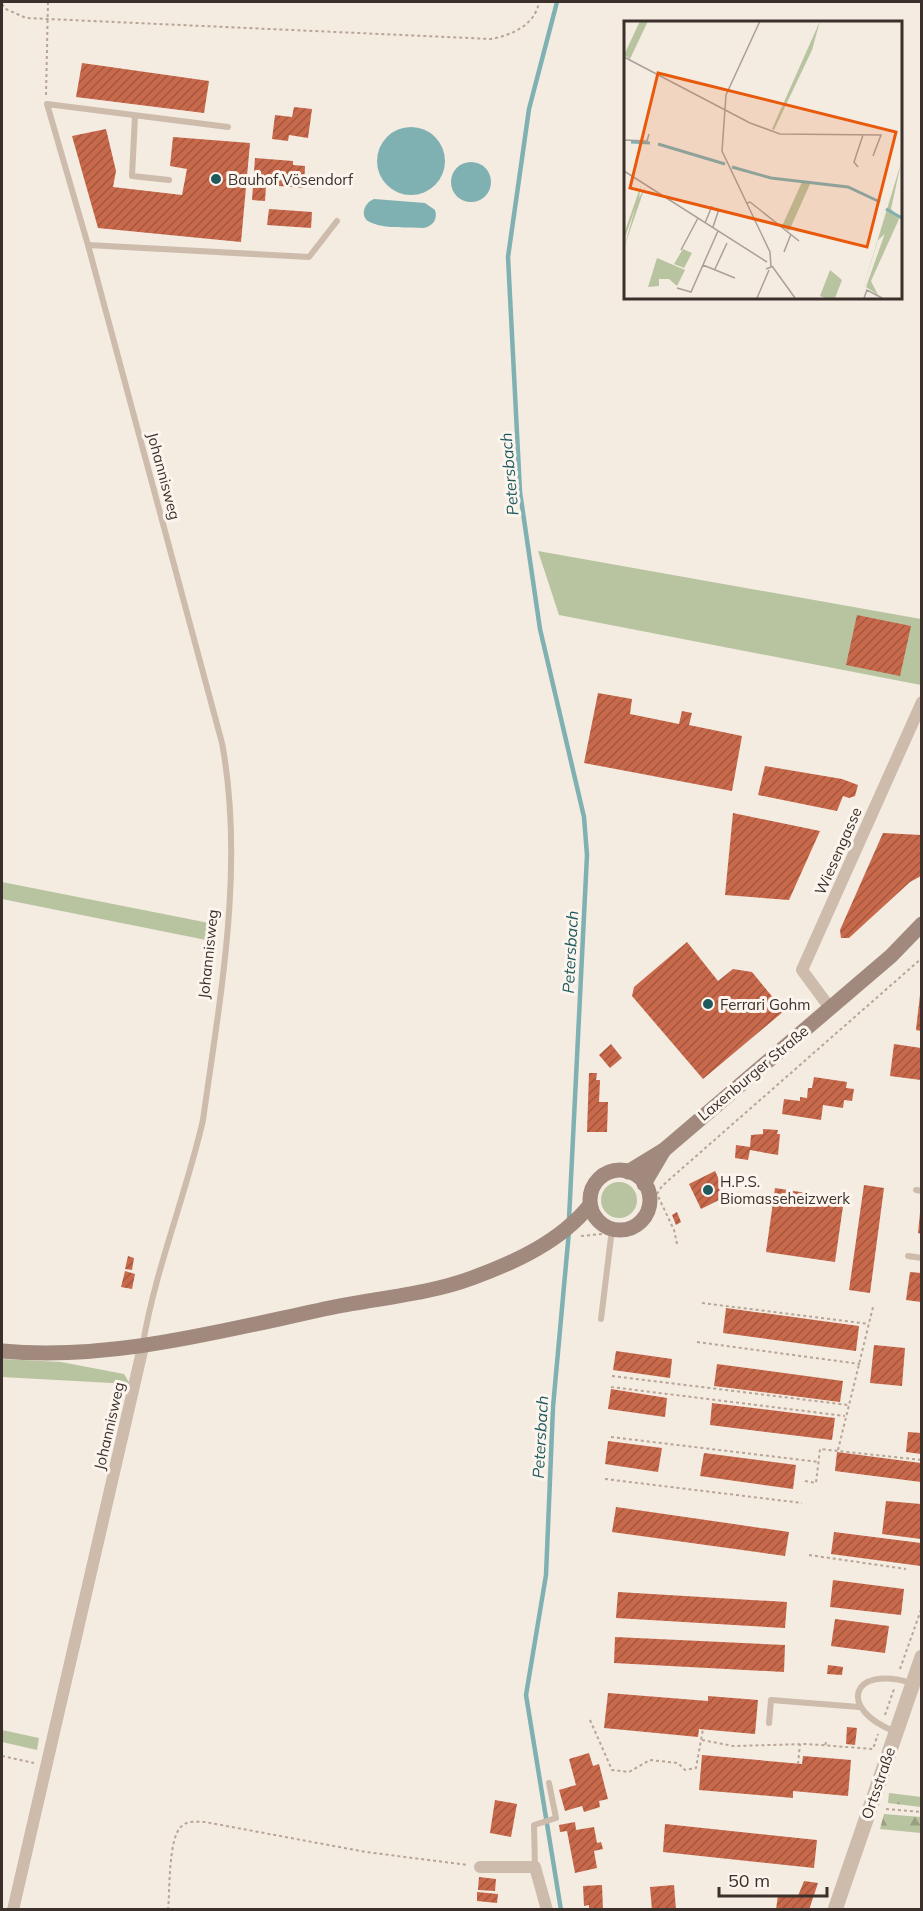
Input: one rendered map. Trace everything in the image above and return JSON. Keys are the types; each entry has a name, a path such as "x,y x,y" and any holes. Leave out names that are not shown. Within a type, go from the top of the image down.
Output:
{"main road":[{"name":"Laxenburger Straße","path":"575,1230 590,1204 591,1193 600,1178 610,1172 628,1172 664,1150 891,956 921,924"},
{"name":"Laxenburger Straße","path":"644,1184 664,1150"},
{"path":"2,1352 83,1354 143,1347 469,1280 514,1260 555,1237 575,1230 607,1228 626,1230 642,1219 649,1205 644,1184 628,1172"},
{"path":"590,1204 607,1228"}],"street":[{"name":"Wiesengasse","path":"830,1008 802,970 921,702"},
{"name":"Johannisweg","path":"13,1910 143,1347"},
{"name":"Ortsstraße","path":"835,1910 921,1657"},
{"path":"480,1867 535,1867 547,1910"}],"lane":[{"path":"46,104 228,127"},
{"name":"Johannisweg","path":"46,104 88,245 222,743 230,811 232,872 203,1120 194,1160 150,1308 143,1347"},
{"path":"135,116 132,176 169,180"},
{"path":"88,245 309,257 314,255 337,221"},
{"path":"601,1319 607,1228"},
{"path":"908,1256 921,1258"},
{"path":"896,1732 865,1715 859,1707 860,1691 870,1679 882,1676 913,1683"},
{"path":"769,1723 771,1700 859,1707"},
{"path":"535,1867 533,1829 537,1824 556,1818 549,1784"}],"path":[{"path":"46,104 48,2"},
{"path":"2,4 6,9 26,18 48,17 491,39 506,36 527,23 537,12 539,2"},
{"path":"677,1244 674,1230 657,1194 662,1186 921,958"},
{"path":"575,1230 590,1234 607,1228"},
{"path":"702,1303 869,1324"},
{"path":"838,1450 873,1307"},
{"path":"697,1342 860,1364"},
{"path":"612,1376 848,1405"},
{"path":"611,1387 845,1416"},
{"path":"611,1437 819,1462"},
{"path":"804,1481 816,1483 820,1449 921,1460"},
{"path":"605,1479 802,1503"},
{"path":"808,1555 906,1569"},
{"path":"590,1720 612,1770 629,1772 650,1760 678,1763 685,1770 696,1768 703,1729"},
{"path":"825,1745 827,1740"},
{"path":"798,1764 800,1744"},
{"path":"2,1756 22,1760"},
{"path":"878,1808 921,1812"},
{"path":"168,1910 174,1839 182,1825 189,1822 205,1822 366,1852 480,1867"}],"green space":[{"path":"538,551 921,619 921,685 559,615"},
{"path":"2,882 214,924 211,941 2,899"},
{"path":"619,1182 632,1187 637,1200 632,1213 619,1218 606,1213 601,1200 606,1187"},
{"path":"2,1359 61,1362 124,1374 130,1384 2,1377"},
{"path":"2,1730 39,1738 37,1750 2,1742"},
{"path":"889,1793 921,1797 921,1807 888,1803"},
{"path":"884,1814 921,1817 921,1833 880,1829"}],"water":[{"path":"411,127 424,130 435,137 442,148 445,161 442,174 435,185 424,192 411,195 398,192 387,185 380,174 377,161 380,148 387,137 398,130"},
{"path":"471,162 485,168 491,182 485,196 471,202 457,196 451,182 457,168"},
{"path":"374,199 425,203 435,210 435,219 432,224 424,228 378,225 368,221 364,215 365,207"}],"building":[{"path":"82,63 209,81 204,113 76,97"},
{"path":"294,107 312,109 308,138 289,135 288,141 272,139 275,115 292,117"},
{"name":"Bauhof Vösendorf","path":"106,129 116,171 113,187 182,195 187,169 170,166 173,137 250,143 241,242 98,228 72,136"},
{"path":"255,158 293,161 293,165 305,166 304,188 266,185 265,201 252,200"},
{"path":"269,209 312,212 311,228 267,225"},
{"path":"857,615 911,626 900,676 846,665"},
{"path":"598,693 632,699 630,714 679,724 682,711 692,713 689,725 742,736 732,791 584,763"},
{"path":"765,766 842,779 858,785 855,796 849,798 843,796 837,811 758,795"},
{"path":"733,813 820,831 789,900 725,895"},
{"path":"883,833 921,835 921,876 910,882 849,938 841,938 840,930"},
{"name":"Ferrari Gohm","path":"687,942 718,981 733,969 752,972 784,1011 703,1079 632,996 634,987"},
{"path":"921,995 921,1031 916,1030"},
{"path":"611,1044 622,1058 610,1068 599,1055"},
{"path":"894,1044 921,1048 921,1080 890,1076"},
{"path":"589,1073 597,1073 596,1080 600,1080 599,1102 608,1102 607,1132 587,1132"},
{"path":"814,1077 847,1082 846,1088 854,1089 852,1101 844,1100 843,1108 823,1105 821,1120 782,1114 784,1099 800,1101 800,1097 807,1098 808,1088 812,1088"},
{"path":"763,1129 778,1130 777,1134 780,1134 778,1155 750,1150 748,1160 735,1158 736,1145 750,1147 751,1135 763,1134"},
{"name":"H.P.S. Biomasseheizwerk","path":"715,1171 727,1196 701,1209 689,1184"},
{"path":"864,1185 884,1188 870,1293 849,1290"},
{"path":"775,1188 844,1199 835,1262 766,1252"},
{"path":"677,1212 681,1222 676,1225 672,1215"},
{"path":"921,1213 921,1234 918,1233"},
{"path":"128,1256 134,1258 132,1270 125,1269"},
{"path":"125,1271 135,1274 132,1289 121,1287"},
{"path":"910,1272 921,1273 921,1302 906,1300"},
{"path":"726,1308 859,1326 856,1351 723,1333"},
{"path":"874,1345 905,1348 902,1386 870,1383"},
{"path":"616,1351 672,1359 670,1378 613,1370"},
{"path":"717,1364 843,1381 840,1402 714,1386"},
{"path":"611,1389 667,1398 665,1417 608,1409"},
{"path":"712,1403 835,1418 832,1440 710,1425"},
{"path":"908,1432 921,1433 921,1454 906,1452"},
{"path":"608,1441 662,1448 658,1472 605,1464"},
{"path":"837,1452 921,1463 921,1482 835,1471"},
{"path":"704,1453 796,1465 793,1489 700,1476"},
{"path":"886,1501 921,1504 921,1539 882,1534"},
{"path":"616,1507 789,1532 785,1556 612,1532"},
{"path":"834,1532 921,1543 921,1566 831,1554"},
{"path":"833,1580 904,1589 901,1615 830,1607"},
{"path":"618,1592 787,1602 785,1628 616,1618"},
{"path":"835,1619 889,1626 885,1653 831,1646"},
{"path":"615,1637 785,1645 784,1672 614,1663"},
{"path":"828,1665 843,1667 842,1675 827,1674"},
{"path":"608,1693 708,1701 708,1696 758,1700 755,1734 699,1729 698,1737 604,1728"},
{"path":"847,1727 857,1728 855,1745 846,1744"},
{"path":"589,1753 593,1766 599,1764 608,1799 599,1801 600,1807 584,1812 582,1806 565,1811 559,1790 576,1785 569,1759"},
{"path":"702,1755 802,1764 803,1756 851,1760 848,1796 793,1791 793,1798 699,1790"},
{"path":"495,1800 517,1804 511,1837 490,1833"},
{"path":"575,1822 576,1830 594,1827 597,1843 601,1842 603,1849 594,1851 597,1868 575,1873 567,1831 560,1832 559,1825"},
{"path":"665,1824 817,1840 814,1868 663,1852"},
{"path":"479,1877 496,1879 495,1891 478,1890"},
{"path":"804,1881 818,1883 809,1910 776,1910 778,1895 798,1896"},
{"path":"602,1885 603,1910 589,1910 589,1905 584,1906 583,1886"},
{"path":"674,1885 676,1910 652,1910 650,1887"},
{"path":"477,1892 498,1894 497,1903 477,1901"}],"waterway":[{"name":"Petersbach","path":"557,2 529,109 508,257 520,492 540,629 584,817 587,855 569,1219"},
{"name":"Petersbach","path":"561,1910 526,1695 546,1575 553,1407 569,1231"}],"place":[{"name":"Bauhof Vösendorf","path":"216,179"},
{"name":"Ferrari Gohm","path":"708,1004"},
{"name":"H.P.S. Biomasseheizwerk","path":"708,1190"}]}
